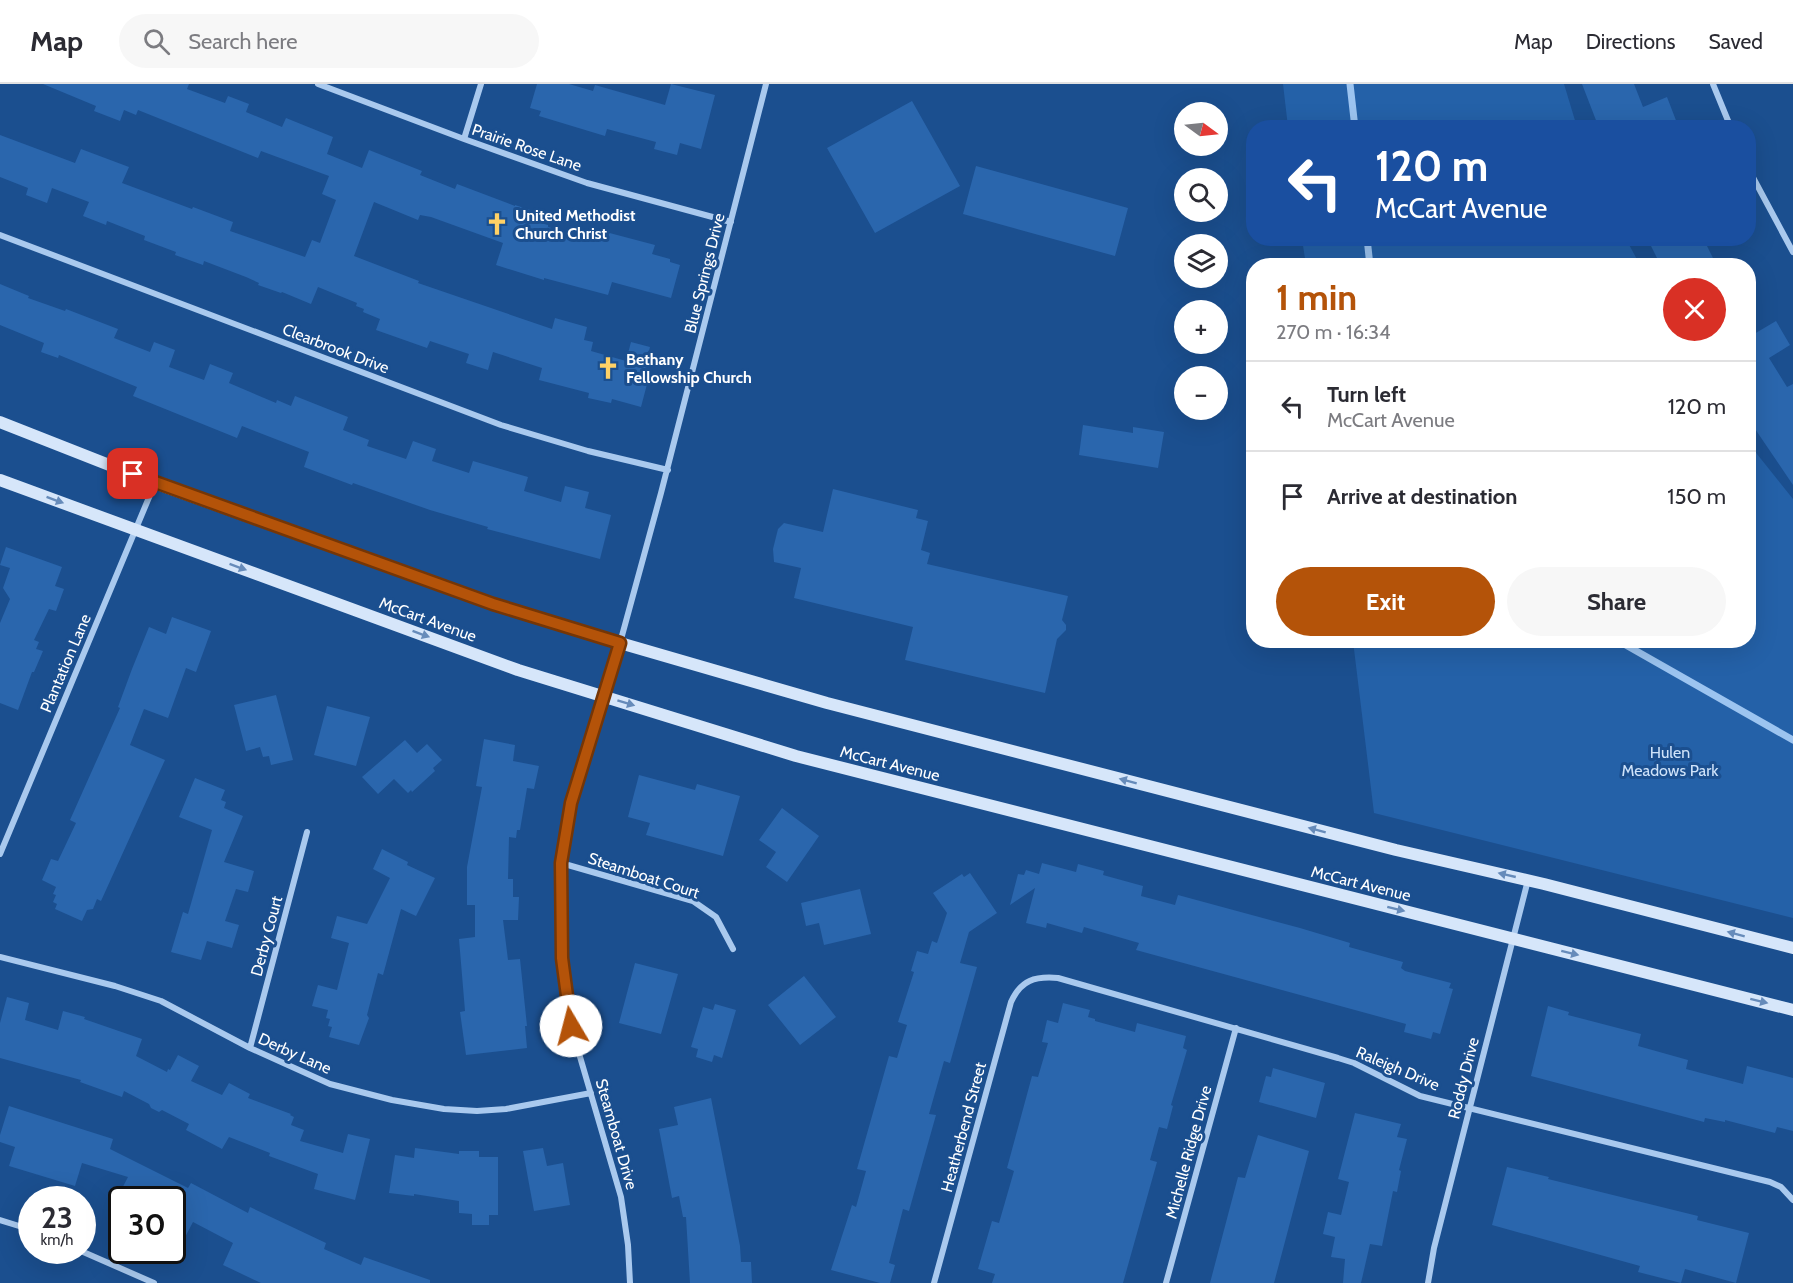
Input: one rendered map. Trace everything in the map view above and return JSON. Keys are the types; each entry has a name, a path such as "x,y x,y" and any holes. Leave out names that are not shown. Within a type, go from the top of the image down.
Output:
{"main road":[{"path":"0,422 155,483 493,604 620,643 826,703 1396,850 1528,880 1793,948"},
{"name":"McCart Avenue","path":"0,480 518,670 796,756 1793,1010"}],"street":[{"name":"Prairie Rose Lane","path":"318,84 464,140 587,183 731,222"},
{"path":"464,140 481,84"},
{"name":"Blue Springs Drive","path":"620,643 668,470 766,84"},
{"path":"1713,84 1728,120"},
{"path":"1756,183 1793,252"},
{"name":"Clearbrook Drive","path":"0,235 501,425 588,452 668,470"},
{"name":"Plantation Lane","path":"0,854 155,483"},
{"name":"Steamboat Drive","path":"620,643 571,803 561,863 562,958 571,1026 621,1197 628,1245 630,1283"},
{"name":"Derby Court","path":"250,1048 307,832"},
{"name":"Steamboat Court","path":"561,863 693,901 716,917 734,949"},
{"name":"Roddy Drive","path":"1428,1283 1434,1248 1528,880"},
{"name":"Derby Lane","path":"0,957 115,986 161,1001 250,1048 330,1084 392,1100 444,1109 477,1111 506,1109 591,1093"},
{"name":"Raleigh Drive","path":"1024,982 1037,977 1058,978 1236,1028 1346,1060 1420,1096 1770,1182 1781,1187 1793,1200"},
{"name":"Heatherbend Street","path":"934,1283 1011,1002 1024,982"},
{"name":"Michelle Ridge Drive","path":"1166,1283 1236,1028"},
{"path":"0,1220 18,1226"},
{"path":"96,1258 154,1283"}],"green space":[{"path":"1283,84 1564,84 1575,120 1287,120"},
{"path":"1303,246 1630,246 1636,258 1305,258"},
{"name":"Hulen Meadows Park","path":"1756,453 1793,499 1793,918 1374,813 1354,648 1756,648"}],"building":[{"path":"43,84 189,84 187,89 225,103 228,96 249,104 246,112 282,127 286,118 333,137 327,154 362,168 369,150 422,171 420,175 455,189 457,184 536,212 533,221 548,225 548,227 599,242 602,231 655,245 652,254 670,259 670,262 680,265 671,298 612,282 608,295 544,278 544,280 496,265 503,243 431,217 420,215 418,220 374,202 354,256 419,281 418,283 552,329 555,318 587,327 584,340 593,342 591,351 626,361 631,342 650,347 645,367 651,369 641,407 612,399 611,403 588,398 589,393 539,380 542,368 493,352 488,370 466,363 469,354 430,341 427,348 376,330 380,319 363,312 364,309 356,306 357,303 318,287 311,304 258,285 259,283 246,277 204,261 203,265 175,255 176,252 144,240 145,236 107,221 106,225 83,216 89,202 52,188 47,203 26,195 28,188 0,177 0,135 75,163 81,149 129,167 122,183 233,222 230,231 305,257 312,240 320,243 336,200 322,194 329,176 261,151 258,158 138,110 136,115 124,110 120,121 94,111 96,106"},
{"path":"537,84 569,84 593,91 595,85 665,105 671,84 715,95 701,149 680,143 677,155 654,149 656,142 607,129 605,136 539,116 541,111 530,108"},
{"path":"1582,84 1634,84 1643,107 1667,97 1676,120 1596,120"},
{"path":"912,101 960,186 875,233 827,148"},
{"path":"976,166 1128,208 1115,256 963,214"},
{"path":"1651,246 1707,246 1713,258 1657,258"},
{"path":"0,284 29,296 28,298 65,311 66,309 118,329 114,338 150,352 154,342 175,350 169,367 204,380 210,364 233,373 229,383 276,403 277,400 291,406 295,396 348,417 343,430 369,440 367,446 406,459 413,441 436,449 432,461 469,473 473,461 528,477 524,491 561,502 565,486 589,492 585,508 611,515 600,559 487,529 488,527 430,510 353,483 352,485 304,467 309,452 242,426 237,438 133,396 137,387 59,355 58,358 41,352 44,343 0,325"},
{"path":"1776,321 1790,345 1769,358 1787,387 1793,384 1793,485 1756,430 1756,333"},
{"path":"1083,425 1133,433 1133,427 1164,432 1158,468 1079,455"},
{"path":"833,489 918,510 916,518 928,521 921,550 930,553 927,564 1068,596 1062,620 1066,625 1066,630 1057,639 1045,693 905,660 913,627 794,598 801,568 774,562 773,549 778,529 784,523 823,532"},
{"path":"6,547 62,567 55,586 64,589 56,611 49,609 34,640 39,642 36,649 43,651 32,672 18,710 0,703 0,623 10,599 3,588 10,568 0,565"},
{"path":"172,617 211,631 196,672 186,668 168,718 144,709 130,745 165,760 101,901 97,899 93,909 87,910 82,921 55,909 57,904 53,902 56,895 53,894 56,887 42,880 51,859 58,861 76,823 70,820 120,708 118,707 149,627 166,634"},
{"path":"276,695 293,760 271,765 269,756 263,757 260,747 246,751 234,705"},
{"path":"327,706 370,717 356,766 314,755"},
{"path":"484,739 515,745 513,761 539,766 534,789 527,788 520,830 517,830 516,838 509,837 508,879 513,879 513,897 519,897 518,920 503,920 508,960 520,959 527,1048 466,1055 460,1012 465,1011 459,939 475,937 475,905 467,905 467,867 482,787 476,786"},
{"path":"405,740 417,753 427,744 442,760 433,768 435,771 412,792 411,790 408,793 394,779 378,794 362,777"},
{"path":"639,775 695,790 697,784 740,796 723,856 646,835 650,823 628,817"},
{"path":"195,778 225,790 221,800 226,802 224,808 243,816 224,862 254,871 248,892 236,889 225,921 239,925 232,948 207,941 201,960 171,952 183,912 188,914 212,830 179,817"},
{"path":"782,808 819,836 787,882 766,867 776,852 759,840"},
{"path":"382,849 408,862 407,865 435,878 416,916 401,909 383,975 378,973 367,1015 369,1018 359,1045 329,1037 332,1027 328,1026 330,1019 326,1018 328,1010 312,1006 318,985 337,990 349,943 331,938 337,916 367,924 390,878 373,869"},
{"path":"1042,863 1076,872 1078,864 1104,871 1103,875 1143,886 1141,896 1175,905 1178,895 1300,928 1350,943 1349,947 1403,962 1401,968 1405,971 1451,983 1449,988 1453,989 1440,1034 1433,1032 1431,1039 1404,1032 1406,1024 1136,950 1139,943 1084,927 1082,933 1047,923 1046,928 1026,923 1035,888 1010,905 1018,874 1024,875 1026,870 1039,874"},
{"path":"970,873 997,913 969,932 960,963 977,967 950,1063 944,1061 929,1114 936,1115 909,1211 903,1209 889,1263 895,1265 890,1283 880,1283 831,1270 852,1205 856,1207 866,1171 857,1169 889,1056 897,1058 907,1025 898,1022 914,972 911,971 917,951 928,954 932,941 937,943 947,913 933,893 962,874 964,877"},
{"path":"860,889 871,934 824,945 819,923 806,926 801,903"},
{"path":"635,963 678,974 661,1034 619,1023"},
{"path":"804,976 836,1017 800,1045 768,1005"},
{"path":"7,997 29,1003 25,1020 58,1030 63,1011 142,1039 136,1056 167,1072 178,1055 199,1066 191,1081 222,1095 229,1083 250,1094 248,1098 291,1114 294,1117 291,1125 304,1130 300,1141 343,1153 348,1134 370,1139 355,1200 314,1189 318,1174 269,1156 270,1153 229,1137 222,1149 186,1130 189,1124 162,1110 159,1112 151,1108 149,1104 124,1091 122,1097 80,1082 81,1080 0,1058 0,1023"},
{"path":"1063,1003 1090,1010 1088,1017 1095,1021 1135,1032 1137,1023 1186,1036 1183,1048 1187,1050 1171,1105 1173,1106 1167,1129 1159,1127 1150,1160 1157,1162 1123,1283 992,1283 995,1274 978,1269 992,1221 999,1223 1014,1171 1007,1168 1032,1076 1038,1077 1048,1043 1042,1042 1047,1020 1058,1023"},
{"path":"715,1004 736,1010 722,1058 714,1055 712,1062 696,1057 698,1049 691,1047 703,1007 713,1010"},
{"path":"1548,1006 1569,1012 1568,1015 1641,1034 1638,1046 1688,1060 1686,1069 1743,1084 1747,1066 1793,1078 1793,1131 1777,1127 1775,1133 1725,1120 1725,1122 1705,1118 1704,1122 1531,1076"},
{"path":"1273,1068 1325,1083 1316,1118 1259,1102 1266,1076 1271,1077"},
{"path":"711,1098 740,1246 741,1262 751,1262 752,1283 690,1283 686,1217 683,1217 679,1196 672,1198 659,1129 678,1125 674,1107"},
{"path":"9,1106 113,1139 110,1149 184,1186 123,1186 128,1177 82,1163 75,1186 9,1166 15,1147 0,1142"},
{"path":"1355,1113 1401,1124 1397,1137 1407,1139 1399,1170 1401,1171 1397,1192 1393,1191 1382,1246 1370,1244 1361,1283 1343,1283 1345,1259 1331,1257 1335,1237 1323,1234 1328,1212 1341,1215 1349,1182 1338,1179"},
{"path":"1258,1135 1309,1151 1274,1283 1210,1283 1238,1177 1245,1178"},
{"path":"415,1148 459,1154 459,1151 479,1151 479,1157 498,1157 498,1215 489,1215 489,1225 472,1225 472,1214 459,1213 459,1201 414,1194 414,1196 389,1193 395,1155 414,1158"},
{"path":"543,1148 547,1166 563,1163 570,1205 534,1211 523,1151"},
{"path":"1507,1167 1698,1216 1697,1220 1749,1233 1736,1283 1685,1269 1681,1283 1638,1272 1640,1266 1492,1225"},
{"path":"191,1183 248,1213 250,1207 326,1243 324,1249 361,1265 364,1257 430,1280 430,1283 261,1283 223,1265 233,1243 193,1222 186,1235 186,1187 188,1188"}],"waterway":[{"path":"1350,84 1354,120"},
{"path":"1368,246 1369,258"},
{"path":"1631,648 1793,740"}],"place":[{"name":"United Methodist Church Christ","path":"497,224"},
{"name":"Bethany Fellowship Church","path":"608,368"}],"route":[{"path":"133,474 493,604 620,643 571,803 561,863 562,958 571,1026"}]}
